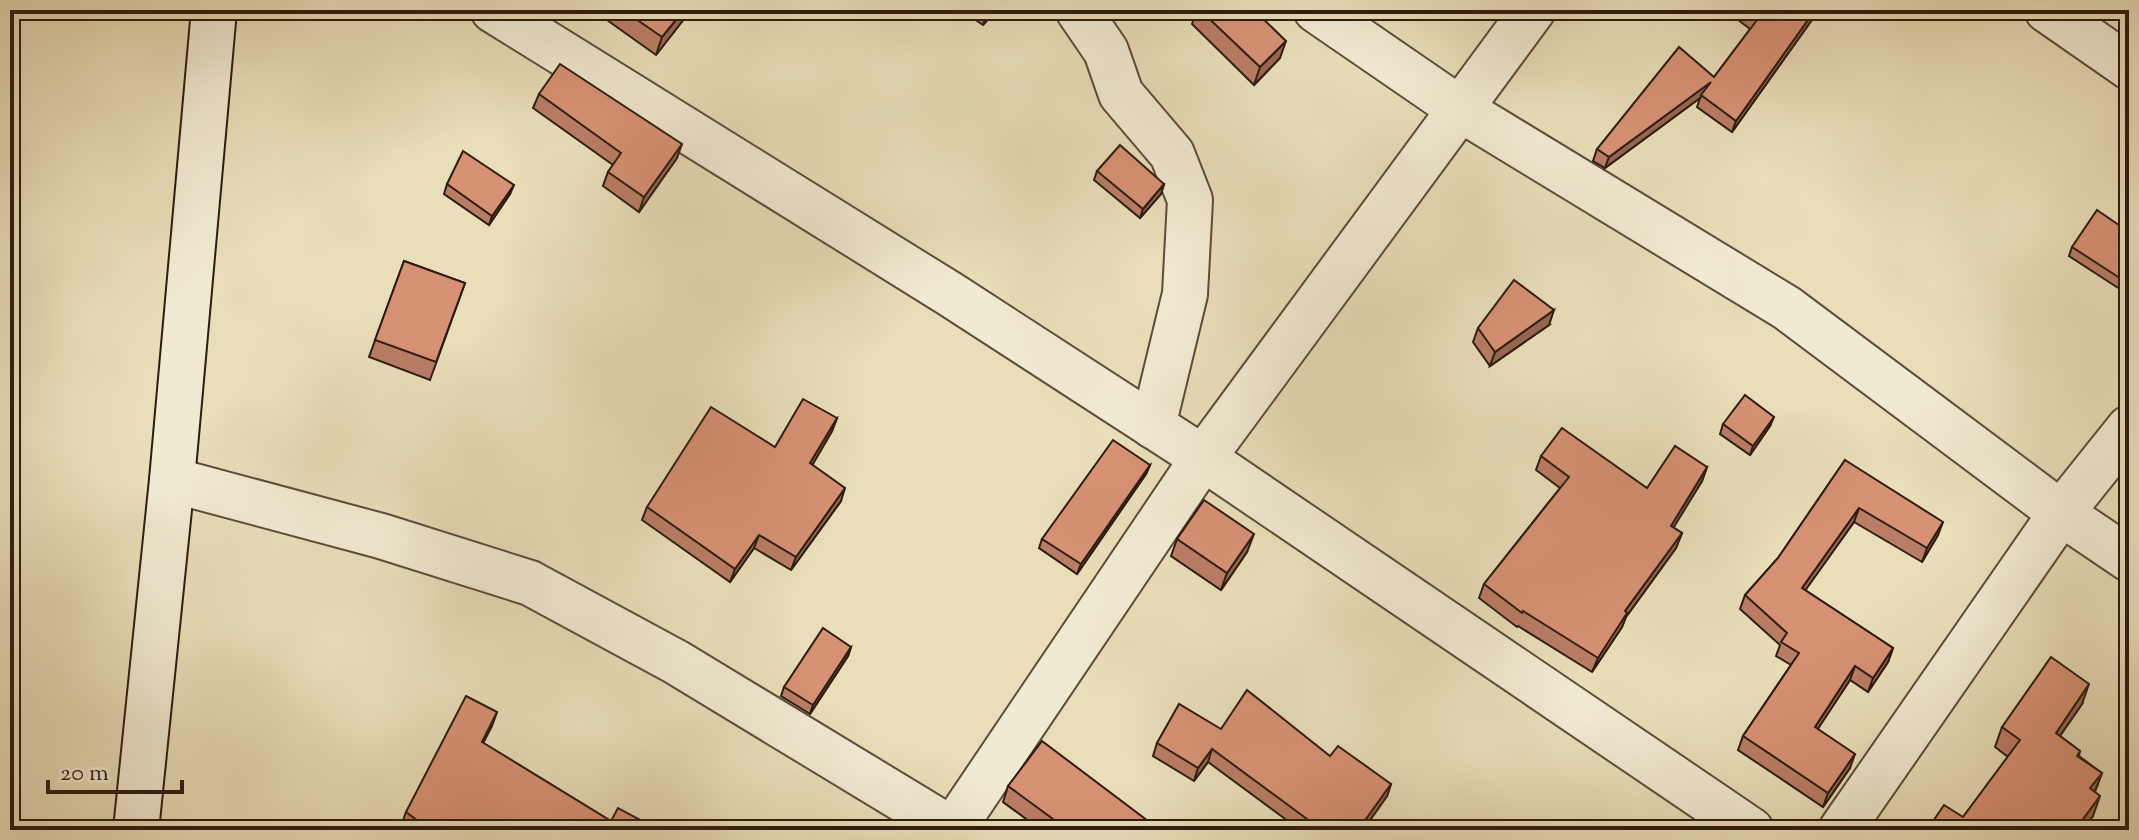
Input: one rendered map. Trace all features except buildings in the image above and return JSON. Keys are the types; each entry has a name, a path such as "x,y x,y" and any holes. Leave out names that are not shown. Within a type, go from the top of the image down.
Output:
{"street":[{"path":"136,830 172,480 214,10"},
{"path":"493,10 716,147 1203,458 1751,830"},
{"path":"1078,10 1106,51 1121,94 1172,154 1190,200 1185,294 1153,426"},
{"path":"1316,10 1460,109 1787,308 2061,513 2129,559"},
{"path":"172,480 381,536 530,583 676,662 952,830 1203,458 1533,10"},
{"path":"2047,10 2129,67"},
{"path":"1841,830 2061,513 2129,428"}]}
